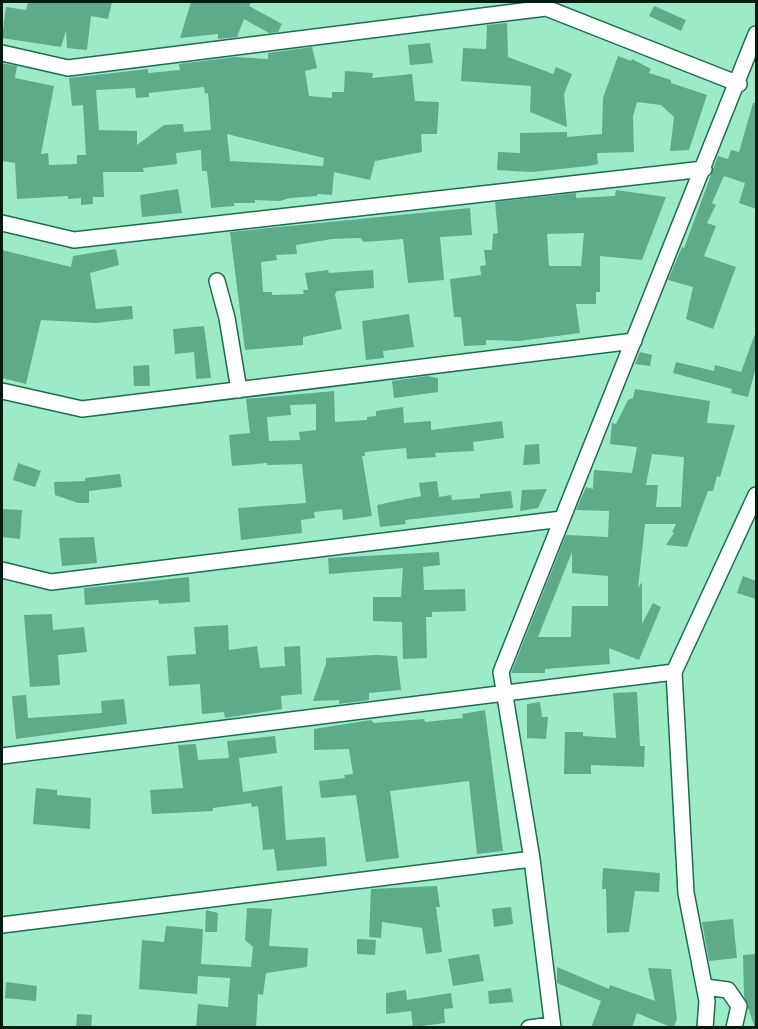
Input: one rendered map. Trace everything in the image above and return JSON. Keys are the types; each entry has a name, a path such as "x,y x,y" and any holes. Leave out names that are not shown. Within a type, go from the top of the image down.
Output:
{"street":[{"path":"2,53 68,68 546,8 739,84"},
{"path":"529,1028 553,1026 532,859 501,672 739,84 756,34"},
{"path":"2,223 74,240 704,169"},
{"path":"217,281 227,318 239,390"},
{"path":"2,391 82,409 634,341"},
{"path":"705,1028 707,1001 686,893 674,672 756,495"},
{"path":"2,570 51,582 562,519"},
{"path":"2,756 674,672"},
{"path":"2,925 532,859"},
{"path":"705,987 728,990 739,1006 734,1028"}],"building":[{"path":"28,2 112,2 108,19 91,16 87,50 67,48 66,31 61,47 2,38 6,7 26,10"},
{"path":"191,2 251,2 249,6 282,24 278,32 269,33 244,19 237,37 218,39 218,34 180,38"},
{"path":"654,6 686,20 681,31 649,16"},
{"path":"507,23 508,57 553,74 556,67 572,74 564,94 567,127 530,112 531,86 461,81 463,48 486,49 487,25"},
{"path":"430,43 433,63 410,65 408,45"},
{"path":"312,47 317,68 305,71 309,96 332,98 332,92 344,92 345,71 373,73 372,78 412,74 415,101 439,102 437,134 421,134 422,152 375,161 370,180 334,172 332,195 317,194 317,196 280,201 255,200 255,203 234,203 234,206 211,208 207,171 202,171 201,150 176,153 177,164 143,168 144,172 103,172 104,197 93,197 93,204 81,205 81,198 68,199 68,196 17,199 15,163 2,161 2,63 17,66 15,78 54,86 41,154 48,153 49,165 77,164 77,155 86,155 83,105 72,106 69,78 148,69 148,73 180,70 179,64 235,57 268,59 268,53","holes":["204,87 205,94 208,93 211,130 184,132 183,124 164,125 137,145 137,131 99,130 96,90 135,88 136,98 149,97 149,93","227,134 324,158 323,166 230,161"]},
{"path":"618,56 631,61 632,59 651,69 649,73 671,80 671,83 707,95 689,150 670,151 674,117 661,105 637,102 633,116 634,152 597,153 598,164 588,166 532,172 497,170 498,152 520,153 520,133 567,132 567,137 602,134 603,98"},
{"path":"753,103 756,103 756,209 739,203 745,183 724,176 712,203 716,205 707,223 716,226 704,256 736,267 713,329 686,319 693,287 668,280 682,247 684,248 718,156 728,159 731,150 739,152"},
{"path":"178,189 182,213 142,217 140,195"},
{"path":"616,190 666,197 642,260 600,256 600,292 596,292 596,304 576,304 580,333 519,341 486,340 486,345 464,346 461,317 454,317 450,279 481,275 480,266 486,265 484,250 492,250 493,234 498,233 495,202 576,193 576,198 615,196","holes":["584,233 581,266 549,266 547,234"]},
{"path":"470,208 472,235 440,237 444,280 408,283 403,239 364,242 360,238 332,239 296,245 297,254 276,255 277,260 261,262 263,292 272,292 272,295 304,294 303,290 308,290 305,273 328,270 329,273 373,270 374,288 337,291 335,294 342,329 303,337 303,345 245,350 230,232"},
{"path":"116,249 119,265 90,273 96,309 132,306 133,319 96,323 41,320 26,384 2,378 2,250 71,267 73,256"},
{"path":"409,314 414,347 383,351 384,358 366,360 362,321"},
{"path":"204,326 211,378 196,379 194,352 175,354 173,329"},
{"path":"755,334 756,367 748,397 731,393 732,389 673,373 676,362 714,371 715,365 741,372"},
{"path":"640,352 652,355 650,366 635,364"},
{"path":"149,365 150,386 134,386 133,366"},
{"path":"427,376 438,378 438,392 394,398 392,381"},
{"path":"635,389 710,401 707,423 735,425 720,477 717,476 713,491 708,491 687,547 666,545 674,533 672,532 676,524 645,524 638,588 642,582 642,624 653,603 661,607 639,660 609,648 610,664 545,669 545,673 511,673 566,535 608,537 609,511 576,510 586,487 593,489 594,470 632,473 637,447 610,444 612,423 616,424 628,400 633,398","holes":["652,454 684,457 681,507 656,507 658,485 646,485","572,552 572,573 608,576 608,606 572,606 571,637 538,637"]},
{"path":"334,391 335,422 367,420 367,417 376,416 376,411 403,407 404,423 431,421 431,430 502,421 504,438 473,442 474,451 435,453 436,457 407,459 406,448 365,452 365,456 362,456 372,516 343,520 342,509 314,512 315,518 301,520 302,533 241,540 238,508 306,503 302,464 267,465 267,463 232,466 229,435 250,433 246,399","holes":["316,404 316,430 299,432 300,440 269,441 267,417 291,415 290,405"]},
{"path":"539,444 540,464 523,465 525,445"},
{"path":"18,463 41,471 35,487 13,480"},
{"path":"120,474 122,487 89,491 89,503 78,503 55,495 54,482 85,481 85,478"},
{"path":"437,481 439,497 451,495 452,500 480,498 480,494 511,491 513,508 405,520 406,524 380,527 377,505 421,496 419,483"},
{"path":"547,489 538,508 520,511 522,490"},
{"path":"2,509 22,510 20,539 2,537"},
{"path":"94,537 97,563 62,566 59,538"},
{"path":"439,552 440,565 423,567 424,590 465,589 466,611 432,612 432,617 426,617 427,658 403,659 402,622 373,621 373,597 401,597 403,568 329,574 328,558"},
{"path":"743,576 756,581 756,599 737,593"},
{"path":"189,577 190,602 159,604 158,600 85,605 84,588"},
{"path":"52,614 53,630 84,627 87,652 58,655 60,685 30,687 24,615"},
{"path":"228,625 229,650 257,646 260,668 285,666 284,647 300,646 302,694 281,696 282,709 225,718 224,712 202,714 200,684 169,686 167,656 196,654 194,627"},
{"path":"397,656 401,690 369,693 369,700 339,704 339,700 313,701 326,658"},
{"path":"637,692 640,746 645,746 644,767 591,765 591,774 564,774 565,732 583,732 583,736 616,738 613,693"},
{"path":"26,695 28,718 102,713 101,701 124,699 127,724 16,739 12,696"},
{"path":"540,702 542,717 548,717 546,739 527,738 527,704"},
{"path":"485,710 503,851 477,854 469,781 390,791 399,858 366,862 356,795 321,798 319,781 345,778 344,775 353,774 349,749 314,750 314,729 371,720 374,723 424,719 425,722 463,718 462,714"},
{"path":"275,736 277,753 239,758 243,792 282,786 286,840 325,837 327,866 277,871 274,849 263,850 258,806 252,807 251,803 213,808 213,811 152,814 150,790 183,788 178,745 196,744 198,760 229,758 227,741"},
{"path":"36,788 57,790 57,795 91,798 90,829 33,824"},
{"path":"603,868 660,873 659,892 635,891 629,932 607,933 606,889 602,889"},
{"path":"437,886 440,907 436,907 442,952 426,954 422,928 382,922 381,938 369,937 371,889"},
{"path":"511,907 513,924 494,927 492,909"},
{"path":"247,908 272,909 269,946 308,948 307,967 266,973 263,995 258,994 256,1028 196,1028 198,1004 228,1007 230,978 198,976 197,994 139,989 142,940 164,942 166,926 203,929 201,964 251,967 253,947 245,940"},
{"path":"206,910 218,913 217,932 205,932"},
{"path":"733,919 737,958 709,961 702,922"},
{"path":"357,939 376,940 375,955 357,954"},
{"path":"479,954 484,981 453,986 448,959"},
{"path":"756,954 755,1028 744,996 743,955"},
{"path":"557,967 609,989 610,985 655,1001 648,968 671,969 677,1019 673,1028 637,1013 632,1028 591,1028 601,1001 557,983"},
{"path":"6,982 37,986 36,1001 5,998"},
{"path":"511,988 513,1002 489,1004 488,991"},
{"path":"406,990 407,1000 451,993 453,1008 444,1009 445,1023 413,1027 411,1011 386,1014 386,993"},
{"path":"77,1014 92,1015 91,1028 76,1028"}]}
